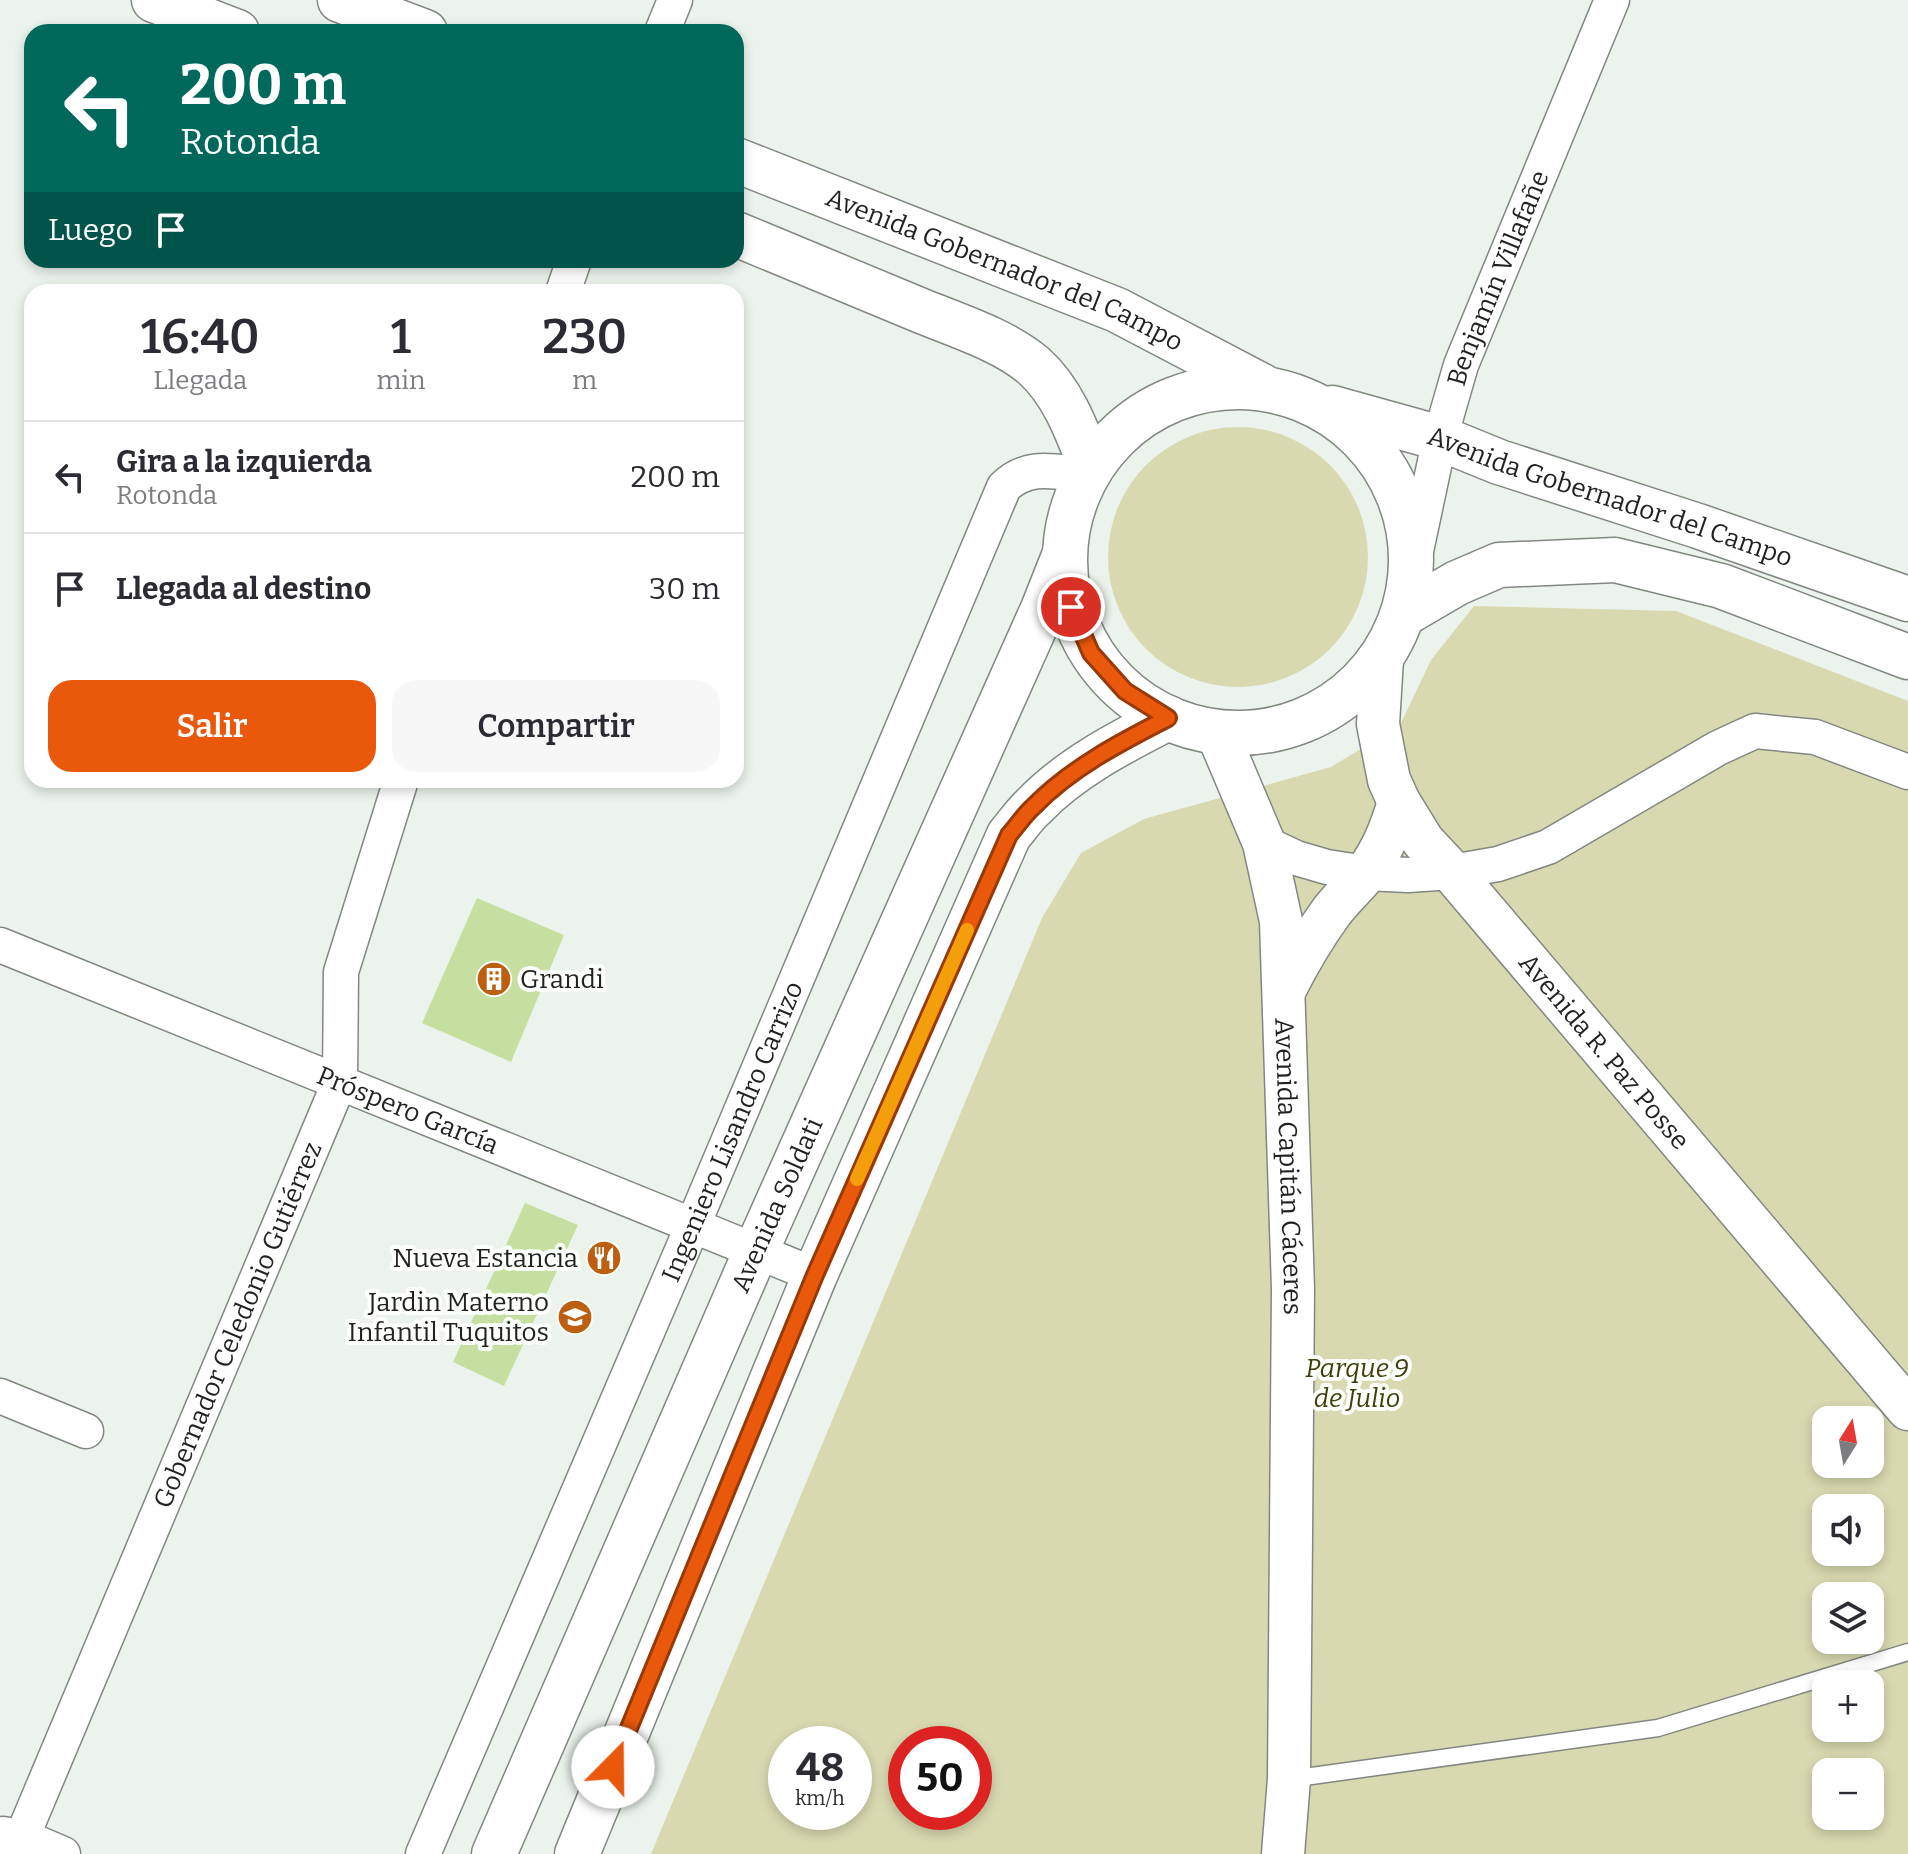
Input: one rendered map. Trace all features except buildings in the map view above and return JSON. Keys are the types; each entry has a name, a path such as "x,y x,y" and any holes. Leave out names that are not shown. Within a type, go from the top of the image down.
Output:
{"main road":[{"path":"154,0 216,24"},
{"path":"340,0 404,24"},
{"name":"Avenida Gobernador del Campo","path":"744,163 1117,310 1268,389 1440,438 1499,462 1698,526 1908,599"},
{"path":"744,237 980,335 1022,357 1034,366 1060,398 1076,429 1089,471"},
{"path":"1268,389 1217,387 1167,401 1125,428 1089,471 1070,514 1064,556 1071,607 1091,653 1125,691 1168,718 1217,732 1264,732 1310,718 1350,693 1382,659 1404,614 1413,565 1407,515 1386,469 1354,430 1311,402"},
{"name":"Avenida Soldati","path":"494,1854 756,1251 1064,556"},
{"name":"Avenida Gobernador del Campo","path":"1404,614 1457,583 1499,565 1615,560 1721,586 1908,657"},
{"path":"577,1854 815,1275 1009,835 1033,806 1065,779 1103,753 1168,718"}],"street":[{"path":"665,24 675,0"},
{"name":"Benjamín Villafañe","path":"1413,565 1440,438 1461,365 1612,0"},
{"name":"Ingeniero Lisandro Carrizo","path":"423,1854 693,1225 1004,487 1022,473 1037,470 1089,471"},
{"name":"Avenida R. Paz Posse","path":"1382,659 1378,724 1389,780 1423,841 1908,1409"},
{"path":"1264,843 1296,858 1366,873 1408,875 1498,864 1548,847 1718,748 1755,731 1815,737 1908,772"},
{"name":"Avenida Capitán Cáceres","path":"1217,732 1264,843 1281,921 1293,1289 1289,1779 1283,1854"},
{"name":"Gobernador Celedonio Gutiérrez","path":"13,1841 93,1664 340,1081 341,972 398,788"},
{"path":"1284,991 1316,934 1382,849 1392,829 1399,802"},
{"name":"Próspero García","path":"0,945 815,1275"},
{"path":"0,1396 86,1431"},
{"path":"13,1841 63,1854"}],"lane":[{"path":"1289,1779 1658,1728 1908,1652"}],"green space":[{"path":"1238,427 1288,437 1330,465 1358,507 1368,557 1358,607 1330,649 1288,677 1238,687 1188,677 1146,649 1118,607 1108,557 1118,507 1146,465 1188,437"},
{"name":"Parque 9 de Julio","path":"1474,606 1676,611 1908,701 1908,1854 651,1854 1042,918 1081,853 1144,819 1331,767 1400,725 1431,660"}],"slow traffic":[{"path":"857,1179 967,930"}],"place":[{"name":"Grandi","path":"494,979"},
{"name":"Nueva Estancia","path":"604,1258"},
{"name":"Jardin Materno Infantil Tuquitos","path":"575,1317"}],"route":[{"path":"613,1767 815,1275 1009,835 1033,806 1065,779 1103,753 1168,718 1125,691 1091,653 1071,607"}]}
